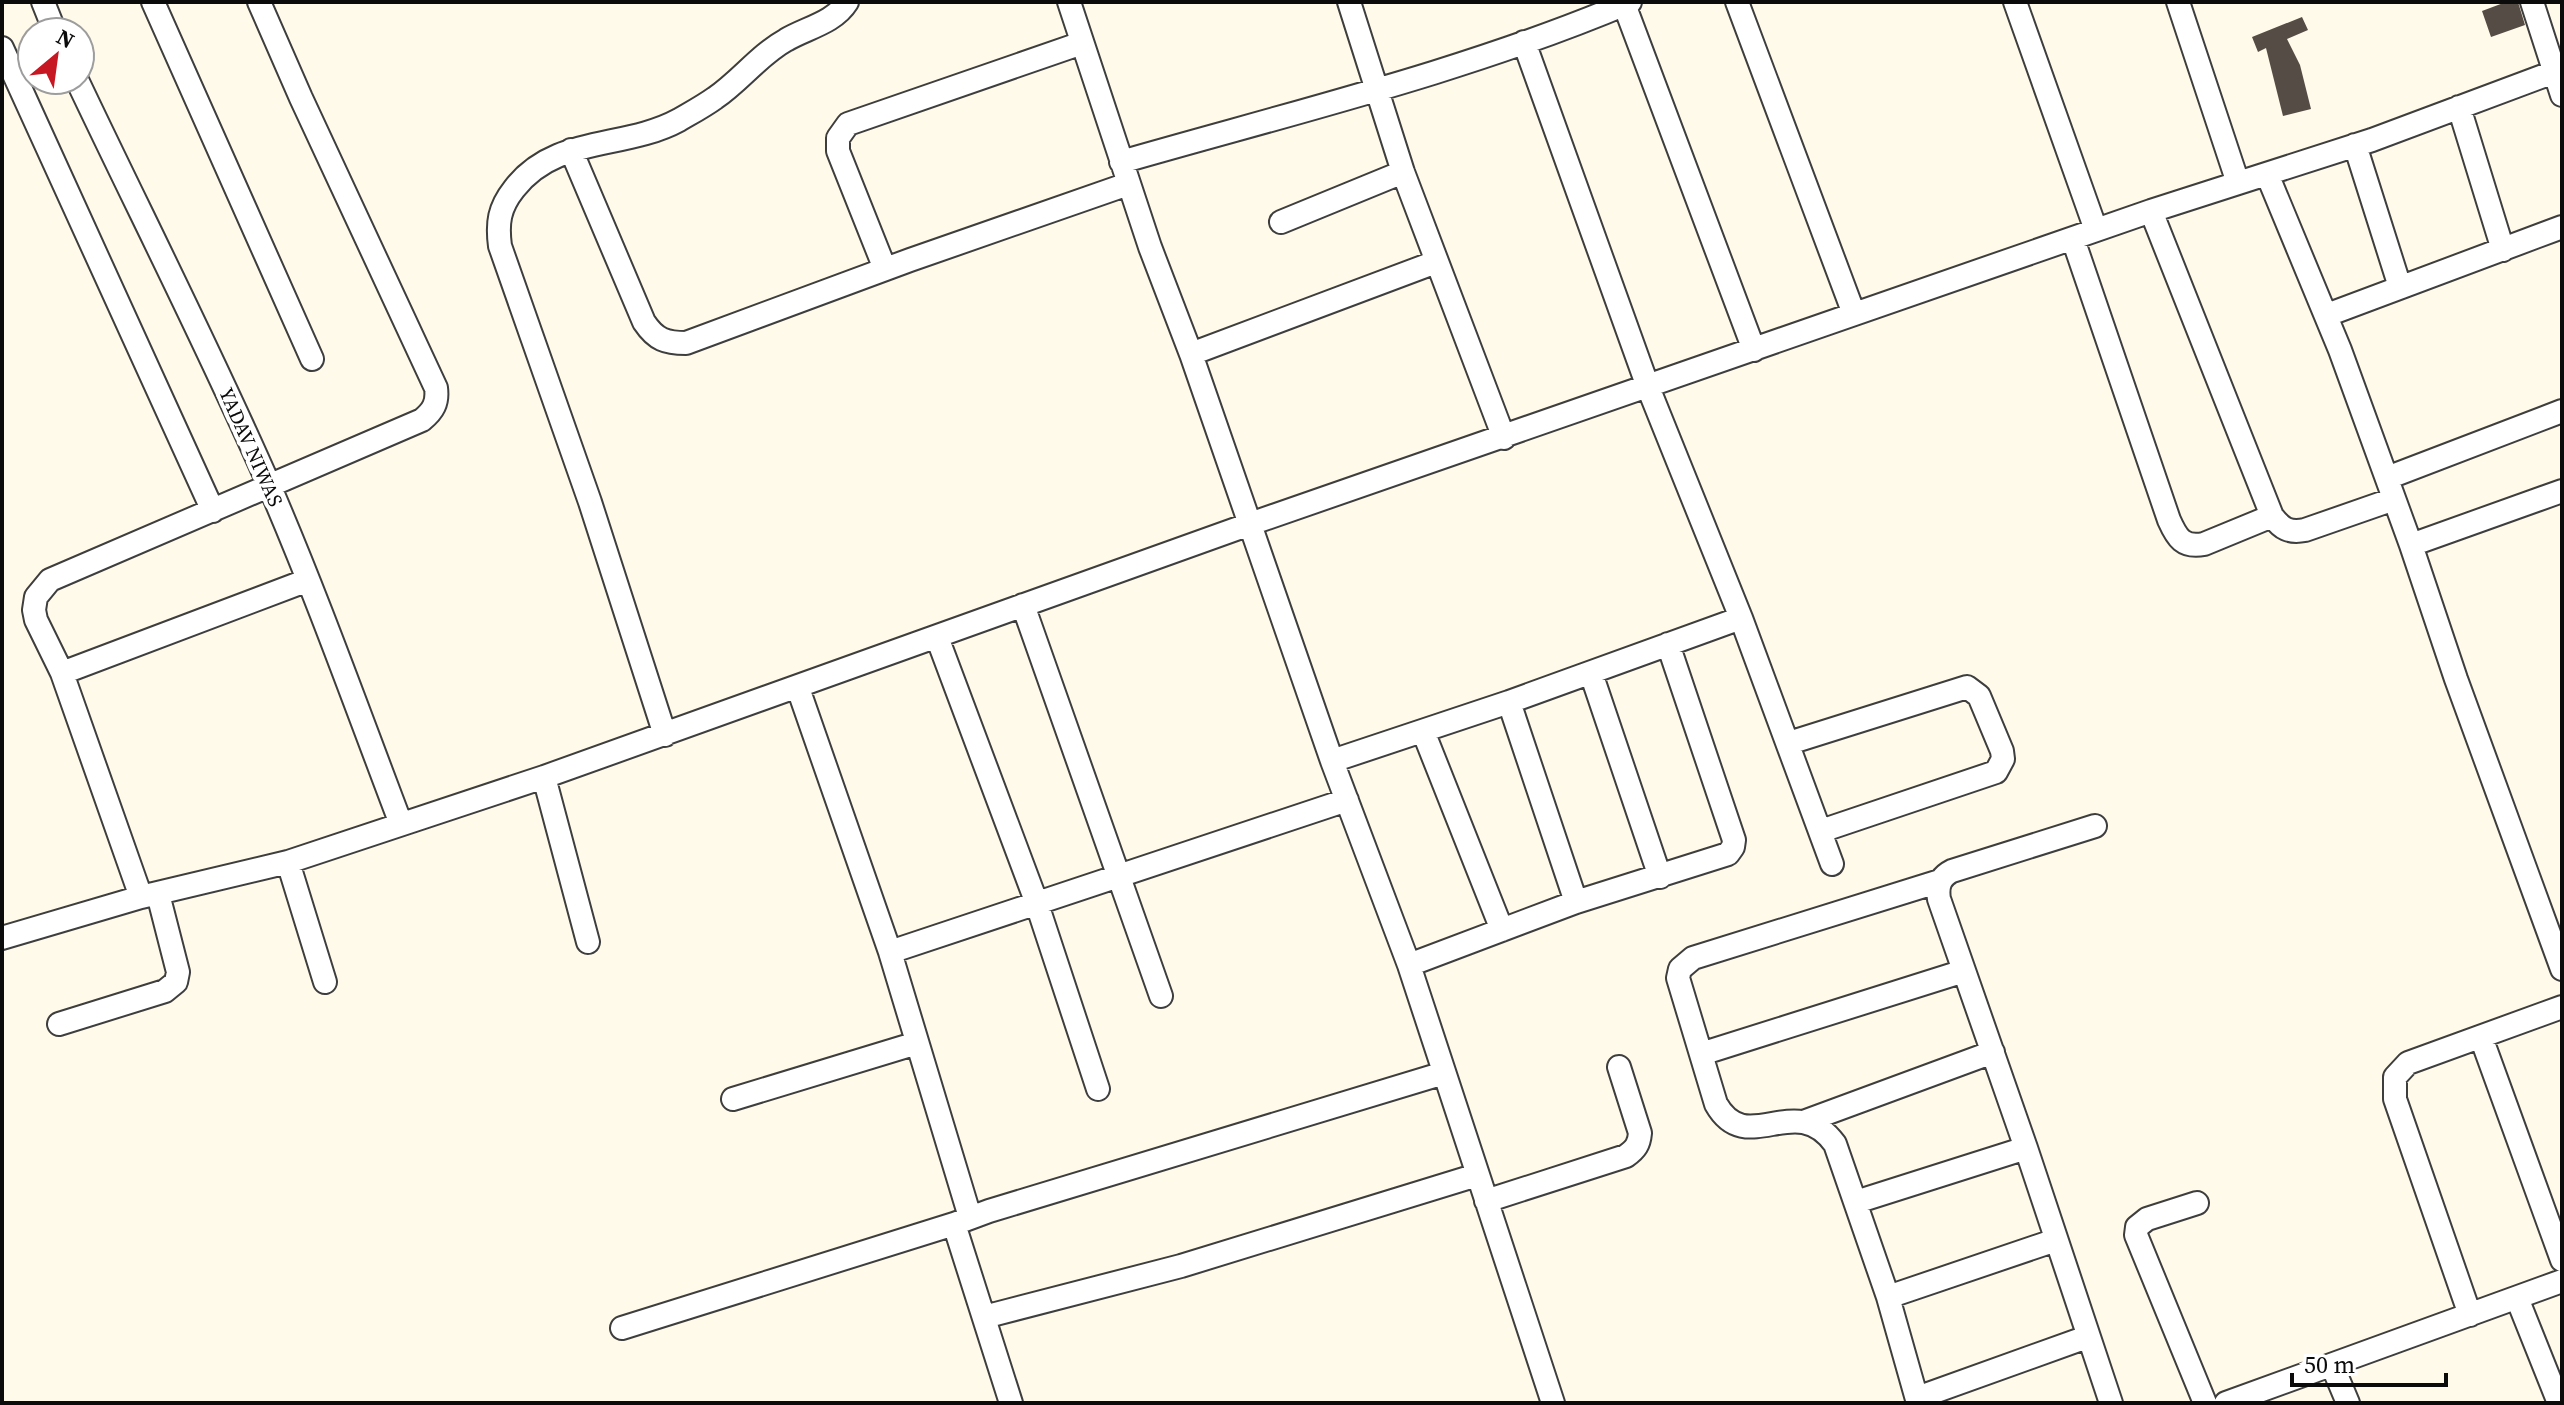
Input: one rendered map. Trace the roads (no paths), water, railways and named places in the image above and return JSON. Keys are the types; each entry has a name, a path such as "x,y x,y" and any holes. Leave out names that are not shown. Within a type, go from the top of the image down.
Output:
{"street":[{"path":"153,2 312,359"},
{"path":"59,1024 165,991 176,982 178,972 62,673 36,620 36,597 42,587 50,580 422,420 431,413 438,399 436,388 259,2"},
{"path":"665,735 590,502 500,246 497,223 505,201 535,166 571,150 653,131 674,122 717,97 785,40 837,15 847,2"},
{"path":"1069,2 1128,184 1191,354 1332,761 1409,965 1553,1403"},
{"path":"1349,2 1403,172 1504,438"},
{"path":"1737,2 1854,314"},
{"path":"2015,2 2096,230"},
{"path":"2178,2 2238,183"},
{"path":"2532,2 2558,70 2562,95"},
{"path":"1121,162 1378,88 1524,42 1627,3 1754,350"},
{"path":"1524,42 1648,387 1741,618 1832,864"},
{"path":"885,269 838,151 841,132 848,124 1082,43"},
{"path":"2,48 213,511"},
{"path":"2,938 150,896 288,862 544,777 1250,524 2151,211 2355,145 2558,70"},
{"name":"YADAV NIWAS","path":"85,96 196,324 270,487 401,824"},
{"path":"2459,107 2503,250"},
{"path":"2355,145 2400,287"},
{"path":"571,150 644,322 657,339 668,343 686,343 1128,184"},
{"path":"1281,222 1403,172"},
{"path":"2267,174 2327,315 2562,969"},
{"path":"2151,211 2272,516 2285,529 2294,532 2562,411"},
{"path":"2327,315 2562,227"},
{"path":"2073,239 2177,538 2194,546 2204,544 2272,516"},
{"path":"1191,354 1436,262"},
{"path":"2411,545 2562,491"},
{"path":"62,673 308,580"},
{"path":"1023,605 1161,996"},
{"path":"1332,761 1509,702 1741,618"},
{"path":"937,637 1036,901 1098,1089"},
{"path":"1409,965 1576,902 1723,857 1733,847 1734,840 1668,644"},
{"path":"1591,673 1660,877"},
{"path":"1789,743 1967,687 1979,696 2002,751 2003,759 1996,772 1821,831"},
{"path":"798,688 890,952 917,1043 984,1317 1011,1403"},
{"path":"1509,702 1576,902"},
{"path":"1423,731 1502,930"},
{"path":"544,777 588,942"},
{"path":"890,952 1347,800"},
{"path":"2095,826 1945,874 1940,881 1939,899 2111,1403"},
{"path":"288,862 325,982"},
{"path":"1940,881 1693,958 1680,969 1679,987 1716,1104 1729,1122 1746,1127 1806,1121 1993,1052"},
{"path":"1701,1054 1964,971"},
{"path":"2470,1315 2395,1099 2395,1077 2408,1063 2562,1007"},
{"path":"2481,1037 2562,1260"},
{"path":"733,1099 917,1043"},
{"path":"1486,1201 1626,1156 1633,1151 1639,1144 1640,1133 1619,1067"},
{"path":"622,1328 1444,1073"},
{"path":"1806,1121 1827,1133 1835,1144 1888,1297 1917,1401 2087,1337"},
{"path":"1856,1202 2026,1148"},
{"path":"984,1317 1181,1266 1477,1175"},
{"path":"2197,1203 2147,1219 2137,1227 2136,1235 2205,1403"},
{"path":"1888,1297 2056,1240"},
{"path":"2232,1402 2562,1281"},
{"path":"2517,1298 2559,1403"},
{"path":"2332,1365 2348,1403"}]}
